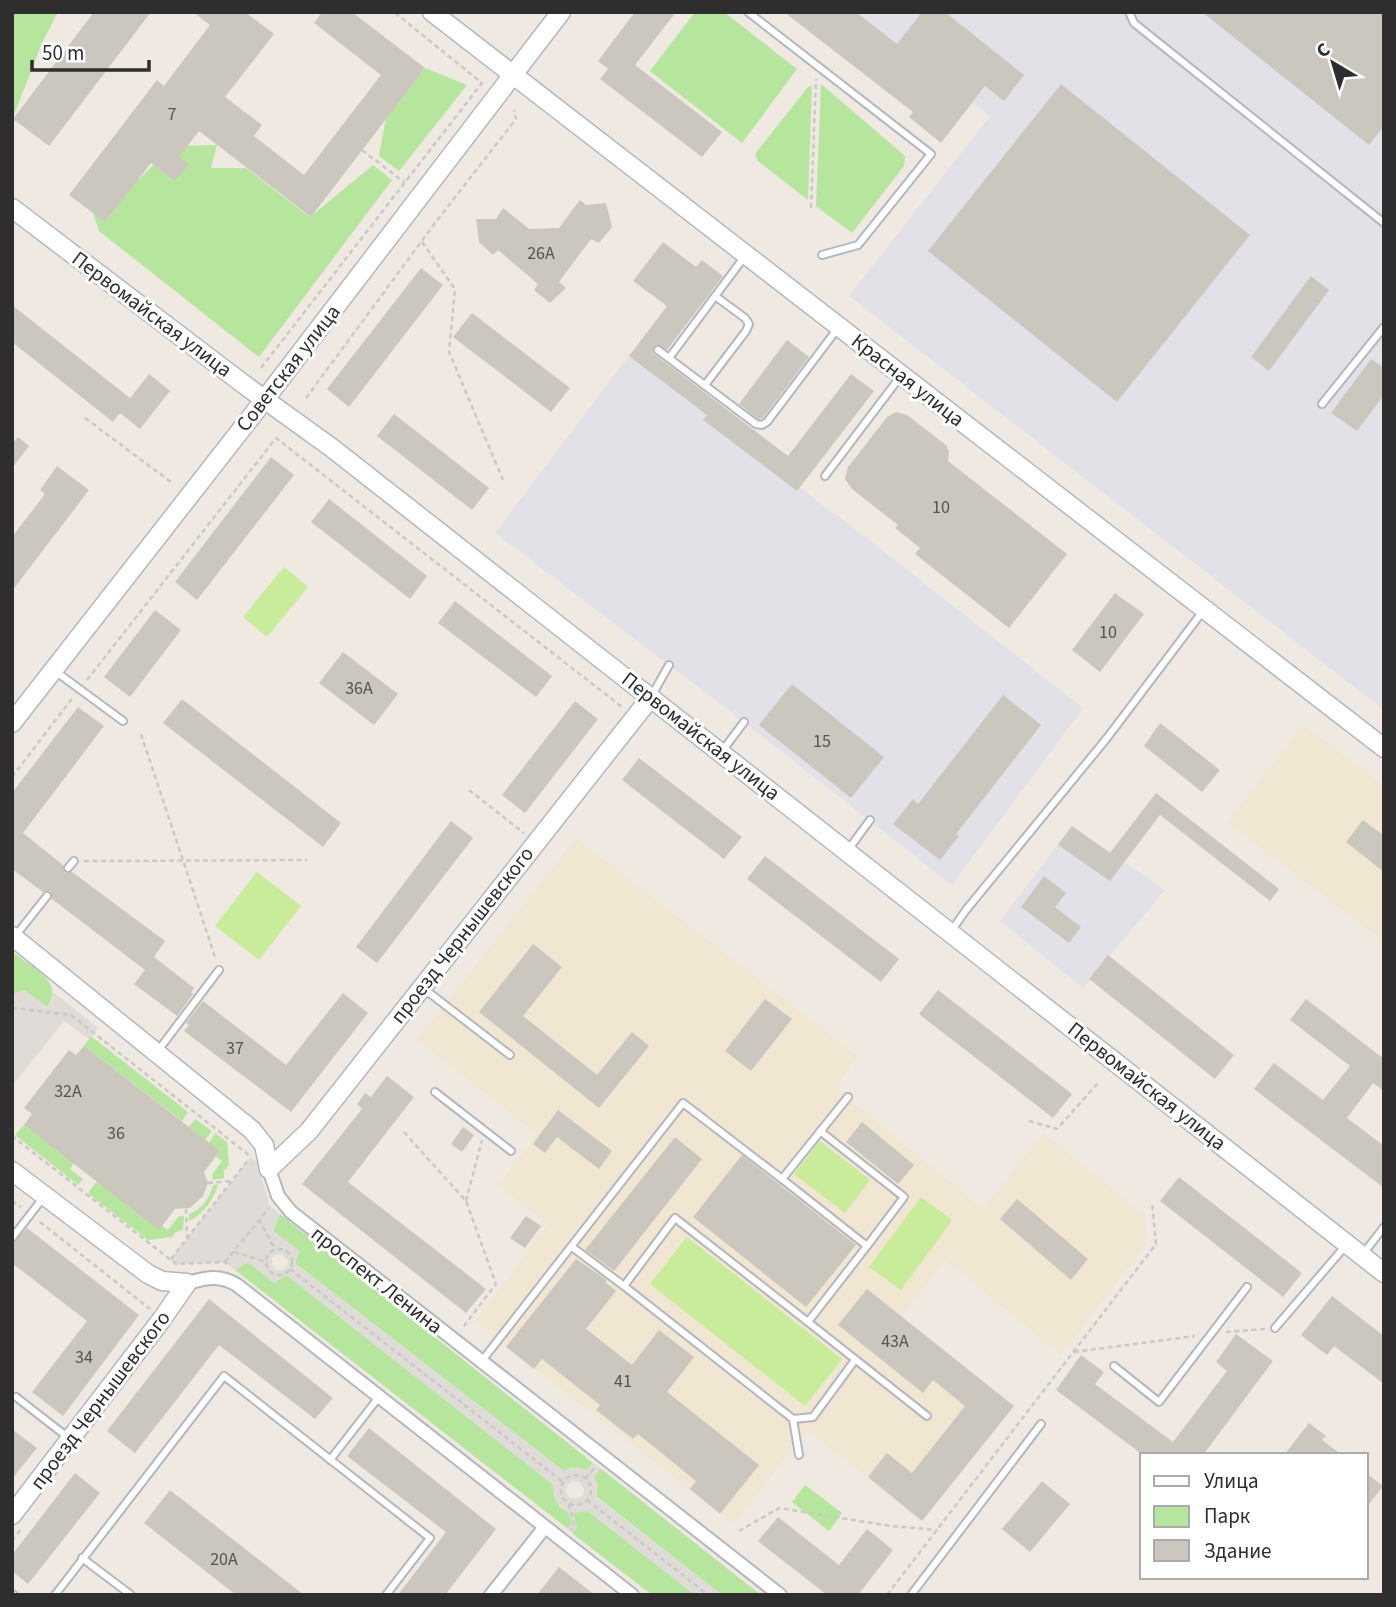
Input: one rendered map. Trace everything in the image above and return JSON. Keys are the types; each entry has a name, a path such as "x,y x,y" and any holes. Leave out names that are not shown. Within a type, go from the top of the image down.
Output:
{"street":[{"name":"Красная улица","path":"432,12 1384,748"},
{"name":"Советская улица","path":"12,723 265,399 561,12"},
{"name":"Первомайская улица","path":"12,208 332,448 1384,1273"},
{"name":"проезд Чернышевского","path":"269,1169 309,1132 651,697"},
{"name":"проспект Ленина","path":"13,937 252,1130 264,1145 278,1196 291,1212 780,1595"},
{"path":"12,1171 148,1274 162,1280 187,1283 214,1277 225,1278 632,1595"},
{"name":"проезд Чернышевского","path":"12,1516 187,1283"},
{"path":"491,1595 545,1527"}],"lane":[{"path":"748,12 931,154 858,245 822,255"},
{"path":"1129,12 1134,23 1384,223"},
{"path":"669,358 746,255"},
{"path":"705,385 749,324 716,296"},
{"path":"658,350 756,424 762,425 839,327"},
{"path":"1322,404 1384,327"},
{"path":"825,477 901,375"},
{"path":"951,932 1107,738 1204,610"},
{"path":"651,697 669,665"},
{"path":"54,670 123,721"},
{"path":"722,752 744,722"},
{"path":"847,850 870,821"},
{"path":"68,868 74,861"},
{"path":"13,937 47,896"},
{"path":"157,1053 219,970"},
{"path":"422,987 510,1055"},
{"path":"435,1092 512,1151"},
{"path":"782,1179 848,1097"},
{"path":"481,1362 683,1103 867,1246"},
{"path":"808,1322 904,1197 820,1131"},
{"path":"12,1238 44,1196"},
{"path":"624,1286 675,1218 927,1416"},
{"path":"1275,1328 1354,1250 1384,1227"},
{"path":"572,1247 793,1419 799,1455"},
{"path":"1114,1366 1159,1402 1247,1287"},
{"path":"793,1419 813,1416 855,1360"},
{"path":"55,1595 224,1376 430,1538 386,1595"},
{"path":"16,1397 71,1439"},
{"path":"330,1460 379,1397"},
{"path":"911,1595 1041,1424"},
{"path":"82,1558 131,1595"}],"path":[{"path":"261,368 482,83 394,12"},
{"path":"811,208 817,65"},
{"path":"306,398 516,119 514,110"},
{"path":"362,150 404,183"},
{"path":"422,242 454,289 449,352 503,481"},
{"path":"85,418 172,482"},
{"path":"12,777 276,438 622,707"},
{"path":"141,734 219,970"},
{"path":"469,790 525,833"},
{"path":"74,861 307,860"},
{"path":"12,1008 71,1015 251,1157 170,1260 12,1136"},
{"path":"1029,1121 1057,1129 1098,1083"},
{"path":"466,1201 485,1130"},
{"path":"404,1132 466,1201 496,1284 464,1326"},
{"path":"208,1183 232,1181"},
{"path":"12,1200 150,1309"},
{"path":"887,1595 1156,1244 1152,1202"},
{"path":"225,1262 270,1206"},
{"path":"186,1209 187,1238"},
{"path":"259,1219 275,1250"},
{"path":"275,1250 289,1254 292,1263 284,1273 274,1273 269,1269 268,1256 275,1250"},
{"path":"234,1252 267,1262"},
{"path":"289,1269 564,1482"},
{"path":"1074,1352 1275,1328"},
{"path":"569,1504 577,1505 587,1500 590,1488 583,1477 572,1476 564,1482 561,1495 569,1504 574,1526"},
{"path":"587,1500 708,1595"},
{"path":"739,1531 779,1508 891,1526 937,1530"}],"shaded area":[{"path":"856,12 1384,12 1384,710 849,296 990,116"},
{"path":"629,356 707,415 703,420 797,491 800,488 859,532 1083,708 952,885 727,709 495,533"},
{"path":"1304,725 1384,786 1384,942 1227,822"},
{"path":"1072,826 1165,890 1083,988 1000,921"},
{"path":"576,838 858,1056 835,1087 983,1209 1043,1133 1145,1215 1148,1242 1061,1355 945,1260 901,1317 1014,1406 922,1521 807,1430 734,1524 475,1322 548,1224 498,1186 537,1134 417,1040"},
{"path":"24,990 47,1007 52,1001 53,992 98,1028 89,1039 64,1021 12,1086 12,994"},
{"path":"251,1157 257,1163 270,1206 280,1214 273,1231 300,1251 295,1263 564,1471 578,1467 587,1470 593,1463 600,1468 594,1477 598,1484 597,1498 722,1595 695,1595 587,1511 573,1513 577,1527 572,1533 568,1529 572,1524 568,1512 556,1501 553,1485 286,1275 275,1283 248,1262 235,1270 225,1262 176,1264 170,1260","holes":["277,1254 283,1255 288,1261 286,1267 281,1270 276,1270 272,1264 272,1258","579,1482 584,1489 583,1495 576,1499 569,1497 566,1492 568,1484"]}],"green space":[{"path":"12,12 58,12 42,43 12,120"},
{"path":"695,12 724,12 797,69 742,143 650,71"},
{"path":"425,68 467,85 399,171 379,156 386,118"},
{"path":"821,84 905,156 904,166 852,233 816,206"},
{"path":"812,86 808,200 758,161 755,154 808,87"},
{"path":"217,145 211,168 246,168 310,217 373,165 392,180 259,357 99,231 93,213 105,222 133,185 173,146"},
{"path":"284,567 308,587 267,637 243,617"},
{"path":"257,872 301,906 259,960 215,926"},
{"path":"12,952 49,982 52,998 47,1007 24,990 12,994"},
{"path":"91,1036 188,1112 182,1121 84,1046"},
{"path":"195,1119 212,1131 205,1140 189,1127"},
{"path":"24,1125 74,1163 70,1169 83,1179 78,1185 15,1135"},
{"path":"215,1133 227,1142 229,1165 224,1171 224,1178 213,1180 212,1175 222,1161 216,1156 220,1151 209,1143"},
{"path":"820,1141 870,1180 845,1213 794,1174"},
{"path":"97,1181 168,1230 179,1216 184,1216 183,1230 172,1237 148,1240 88,1193"},
{"path":"218,1184 208,1205 189,1221 189,1214 202,1206 213,1185"},
{"path":"921,1197 952,1220 901,1290 869,1267"},
{"path":"280,1214 593,1463 587,1470 571,1468 564,1471 295,1263 299,1251 273,1231"},
{"path":"687,1237 842,1359 805,1406 650,1284"},
{"path":"248,1262 274,1283 286,1275 554,1485 554,1496 560,1507 568,1512 572,1524 568,1529 235,1270"},
{"path":"600,1468 761,1595 722,1595 597,1497 594,1477"},
{"path":"805,1485 842,1513 829,1531 792,1502"},
{"path":"587,1510 695,1595 652,1595 572,1533 576,1527 573,1513"}],"building":[{"path":"94,12 151,12 49,146 13,119"},
{"path":"193,12 245,12 274,34 225,97 262,125 254,136 304,175 381,75 314,23 322,12 352,12 425,68 311,217 199,131 179,157 189,164 175,181 151,163 105,222 69,195 157,80 164,86 210,25"},
{"path":"635,12 676,12 635,65 722,132 702,157 600,79 608,69 598,61"},
{"path":"784,12 856,12 897,44 922,12 945,12 1024,75 1004,101 985,86 941,143 909,117 913,112"},
{"path":"1202,12 1384,12 1384,126 1369,145"},
{"path":"1061,84 1250,235 1117,402 928,251"},
{"path":"580,200 586,205 606,203 612,227 599,243 591,239 559,282 566,288 550,303 534,290 538,284 498,250 493,255 479,242 476,219 496,219 503,208 529,229 559,228"},
{"path":"663,242 696,267 702,260 723,276 667,350 656,345 653,353 788,456 851,374 874,391 797,491 703,420 707,415 629,356 667,306 633,281"},
{"path":"421,268 443,285 349,407 327,389"},
{"path":"1311,276 1329,290 1269,371 1251,357"},
{"path":"12,305 130,398 149,374 170,391 140,429 120,413 113,422 12,342"},
{"path":"472,313 570,388 551,412 453,337"},
{"path":"787,340 809,357 763,418 758,419 739,404"},
{"path":"1371,359 1384,368 1384,395 1357,431 1331,413"},
{"path":"896,412 907,415 946,445 949,451 948,461 1067,554 1009,628 915,554 920,548 895,528 898,525 852,489 845,479 848,467 887,417"},
{"path":"394,414 489,488 472,510 377,436"},
{"path":"18,437 29,446 12,468 12,444"},
{"path":"271,457 294,475 197,600 175,582"},
{"path":"57,466 89,490 12,591 12,537 45,494 40,490"},
{"path":"329,499 427,576 410,599 311,522"},
{"path":"1115,593 1144,614 1100,672 1072,650"},
{"path":"455,601 552,676 536,697 438,623"},
{"path":"155,610 181,630 130,697 104,677"},
{"path":"343,652 398,694 374,725 319,683"},
{"path":"792,684 884,757 851,798 759,725"},
{"path":"1003,695 1041,725 956,834 959,836 940,860 893,824 913,799 918,804"},
{"path":"182,699 341,823 323,847 163,723"},
{"path":"575,701 598,719 525,813 502,795"},
{"path":"78,707 104,726 23,833 63,865 65,873 72,872 165,941 154,957 194,988 191,992 193,994 177,1016 134,984 145,970 52,899 50,891 43,892 12,869 12,793"},
{"path":"1160,723 1220,770 1202,792 1144,746"},
{"path":"639,758 742,837 724,859 622,780"},
{"path":"1156,793 1279,889 1270,901 1160,815 1110,881 1058,845 1072,826 1110,853"},
{"path":"1363,820 1384,836 1384,872 1346,842"},
{"path":"451,821 473,838 377,963 356,947"},
{"path":"765,856 899,959 881,982 747,879"},
{"path":"1044,876 1066,893 1055,907 1081,927 1069,943 1021,907"},
{"path":"533,944 562,967 523,1016 597,1075 632,1032 649,1046 599,1108 479,1012"},
{"path":"1108,955 1234,1055 1215,1079 1089,979"},
{"path":"938,990 1072,1094 1053,1118 919,1014"},
{"path":"343,993 368,1013 291,1112 184,1031 189,1025 186,1023 203,1001 286,1065"},
{"path":"765,999 792,1019 751,1071 725,1051"},
{"path":"1306,999 1384,1059 1384,1091 1373,1083 1347,1118 1384,1146 1384,1188 1254,1089 1274,1063 1323,1100 1350,1066 1290,1020"},
{"path":"84,1046 220,1151 204,1172 208,1183 203,1196 190,1208 175,1209 159,1230 24,1125 32,1114 24,1108 69,1050 76,1055"},
{"path":"387,1076 414,1097 348,1182 486,1289 466,1313 302,1184 362,1109 357,1104 365,1093 371,1097"},
{"path":"558,1110 612,1151 599,1169 557,1137 545,1153 533,1144"},
{"path":"862,1122 914,1165 898,1184 846,1142"},
{"path":"463,1127 474,1135 462,1152 451,1144"},
{"path":"675,1137 702,1159 614,1271 585,1250"},
{"path":"742,1155 856,1245 806,1307 693,1217"},
{"path":"1179,1177 1302,1273 1283,1297 1160,1201"},
{"path":"1017,1199 1088,1259 1071,1280 1000,1219"},
{"path":"526,1216 541,1226 525,1248 510,1238"},
{"path":"27,1228 139,1315 63,1416 32,1392 87,1321 12,1263 12,1244"},
{"path":"576,1259 607,1280 605,1282 616,1291 586,1329 632,1365 659,1330 694,1357 667,1392 759,1465 720,1514 690,1489 696,1481 638,1434 633,1439 596,1410 600,1405 542,1359 534,1369 506,1347"},
{"path":"867,1289 1014,1406 922,1521 868,1477 887,1453 912,1473 965,1406 933,1380 923,1393 838,1325"},
{"path":"1332,1296 1384,1336 1384,1384 1334,1346 1327,1355 1301,1335"},
{"path":"209,1299 333,1398 315,1419 219,1345 135,1453 107,1431"},
{"path":"1236,1334 1273,1361 1204,1453 1140,1453 1056,1390 1081,1355 1104,1372 1095,1384 1173,1442 1227,1371 1216,1362"},
{"path":"1309,1423 1326,1436 1322,1440 1339,1453 1286,1453"},
{"path":"369,1428 496,1529 445,1595 398,1595 446,1532 347,1456"},
{"path":"12,1429 37,1448 12,1479"},
{"path":"75,1473 100,1493 28,1584 12,1571 12,1555"},
{"path":"1368,1475 1383,1486 1368,1505"},
{"path":"1042,1481 1070,1504 1030,1552 1002,1529"},
{"path":"170,1490 304,1595 236,1595 144,1523"},
{"path":"778,1517 839,1565 867,1529 893,1550 858,1595 827,1595 758,1541"},
{"path":"559,1567 595,1595 537,1595"}]}
